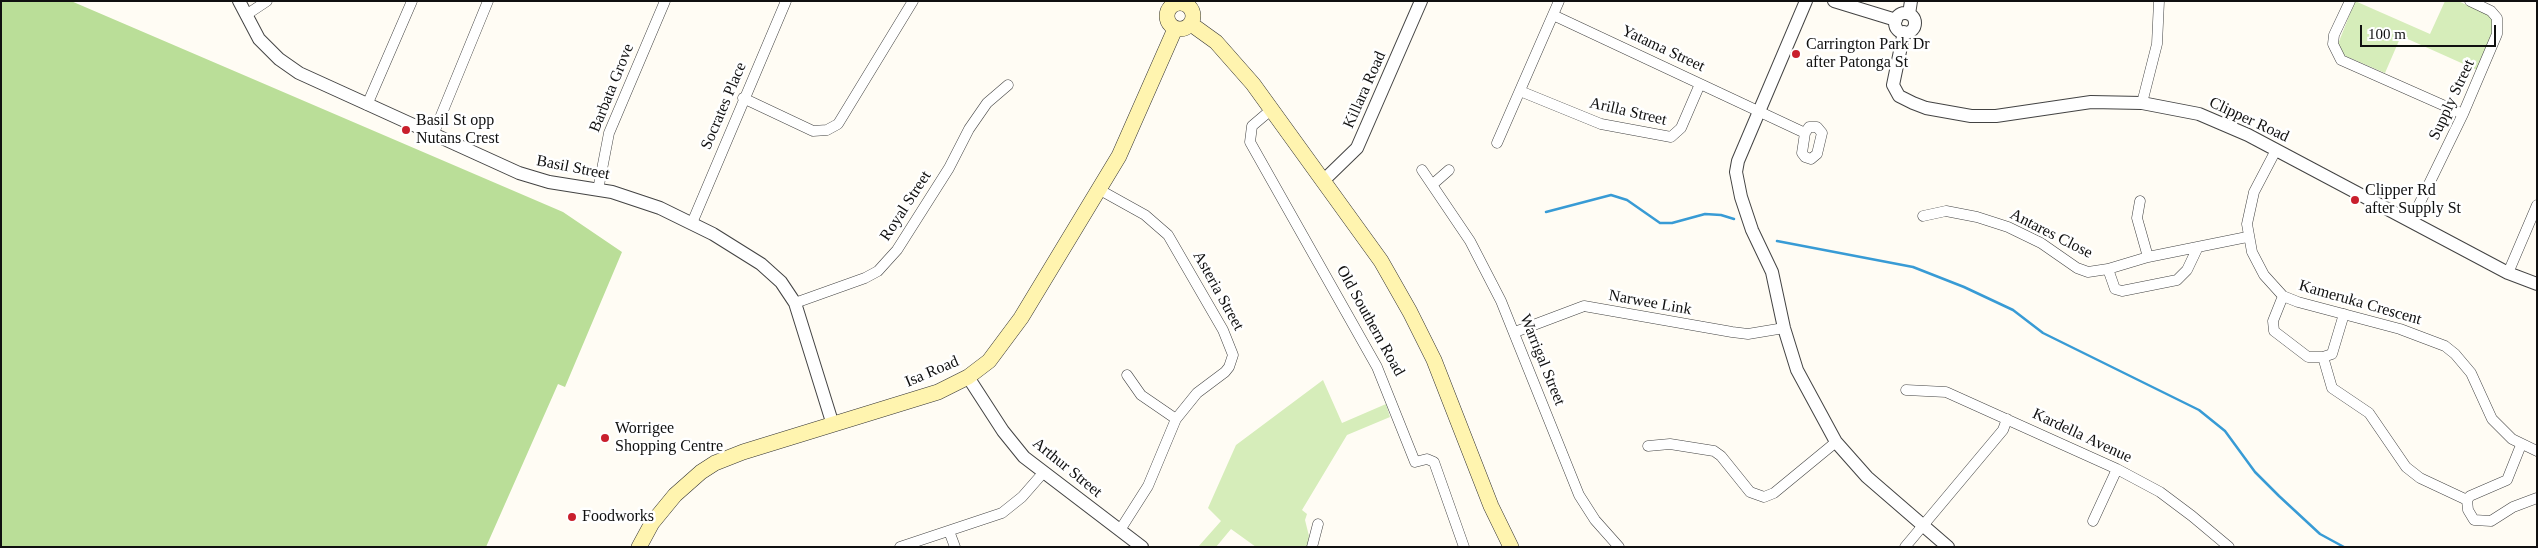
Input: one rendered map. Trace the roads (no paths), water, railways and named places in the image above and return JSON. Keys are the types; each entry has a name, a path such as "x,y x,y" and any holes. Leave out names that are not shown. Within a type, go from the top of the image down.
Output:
{"main road":[{"path":"1177,3 1192,12 1191,24 1184,29 1175,29 1166,19 1177,3"},
{"path":"1191,24 1216,42 1272,109 1381,261 1434,360 1491,506 1511,547"},
{"name":"Isa Road","path":"639,547 652,523 666,504 701,472 742,452 938,392 968,377 1000,349 1100,190 1131,132 1175,29"}],"street":[{"name":"Basil Street","path":"239,1 259,39 290,68 367,105 519,173 549,182 638,199 692,223 765,267 781,282 795,303 833,425"},
{"path":"246,15 267,1"},
{"path":"367,105 412,1"},
{"path":"433,135 488,1"},
{"name":"Barbata Grove","path":"598,190 608,134 665,1"},
{"name":"Socrates Place","path":"692,223 743,98 786,1"},
{"path":"743,98 813,131 827,130 838,124 913,1"},
{"name":"Killara Road","path":"1323,181 1350,157 1362,139 1421,1"},
{"path":"1497,143 1559,1"},
{"path":"1806,1 1760,111 1742,148 1736,172 1747,214 1776,282 1784,328 1804,386 1836,442 1866,477 1948,547"},
{"path":"1834,1 1896,20"},
{"path":"2142,103 2157,44 2159,1"},
{"path":"2350,1 2334,35 2332,44 2341,60 2463,114"},
{"name":"Supply Street","path":"2411,221 2463,114 2486,62 2499,26 2497,18 2491,11 2470,1"},
{"path":"1910,8 1915,23 1911,30 1904,32 1897,28 1896,20 1910,8"},
{"name":"Yatama Street","path":"1553,15 1805,133"},
{"name":"Clipper Road","path":"1904,32 1893,79 1895,92 1904,99 1926,108 1971,116 1996,116 2091,102 2142,103 2199,114 2234,128 2508,273 2537,284"},
{"name":"Arilla Street","path":"1520,90 1594,122 1671,137 1681,128 1700,84"},
{"name":"Royal Street","path":"795,303 865,278 882,266 897,250 987,102 1008,86"},
{"name":"Old Southern Road","path":"1272,109 1252,126 1250,142 1377,367 1415,462 1427,459 1434,462 1455,516 1464,547"},
{"name":"Kameruka Crescent","path":"2276,150 2261,177 2249,208 2247,237 2264,275 2283,296 2307,305 2421,336 2445,346 2455,354 2471,373 2492,419 2522,445 2537,451"},
{"name":"Warrigal Street","path":"1422,170 1470,242 1515,332 1579,495 1595,520 1618,547"},
{"path":"1432,184 1449,170"},
{"name":"Asteria Street","path":"1100,190 1145,215 1168,235 1232,348 1233,355 1229,367 1190,400 1176,419 1148,486 1120,530"},
{"path":"2140,201 2137,218 2148,257"},
{"path":"2508,273 2537,205"},
{"name":"Antares Close","path":"1923,216 1946,211 1977,217 2008,227 2040,243 2078,268 2088,272 2108,269 2148,257 2247,237"},
{"name":"Antares Close","path":"2108,269 2115,289 2122,291 2177,280 2188,270 2197,248"},
{"path":"2283,296 2273,320 2274,331 2308,357 2322,357 2334,350 2344,314"},
{"name":"Narwee Link","path":"1515,332 1584,306 1732,332 1756,333 1784,328"},
{"path":"2322,357 2332,388 2369,413 2406,467 2420,478 2467,500"},
{"path":"1127,375 1141,395 1176,419"},
{"name":"Arthur Street","path":"968,377 1014,445 1043,473 1142,547"},
{"name":"Kardella Avenue","path":"1906,390 1946,392 2117,469 2160,492 2229,547"},
{"path":"1905,547 2003,430 2007,419"},
{"path":"1648,446 1670,444 1714,451 1721,456 1750,492 1764,497 1774,493 1836,442"},
{"path":"2467,500 2474,494 2507,480 2522,445"},
{"path":"2092,521 2117,469"},
{"path":"900,547 950,531 1008,509 1043,473"},
{"path":"2467,500 2468,510 2474,520 2491,522 2513,507 2537,498"},
{"path":"1312,547 1318,524"},
{"path":"950,531 955,547"}],"waterway":[{"path":"1546,212 1611,195 1627,200 1660,223 1672,223 1705,214 1721,215 1734,219"},
{"path":"1777,241 1913,267 1964,287 2013,310 2043,333 2199,410 2225,431 2255,472 2279,496 2320,534 2344,547"}],"place":[{"name":"Carrington Park Dr after Patonga St","path":"1796,54"},
{"name":"Basil St opp Nutans Crest","path":"406,130"},
{"name":"Clipper Rd after Supply St","path":"2355,200"},
{"name":"Worrigee Shopping Centre","path":"605,438"},
{"name":"Foodworks","path":"572,517"}]}
